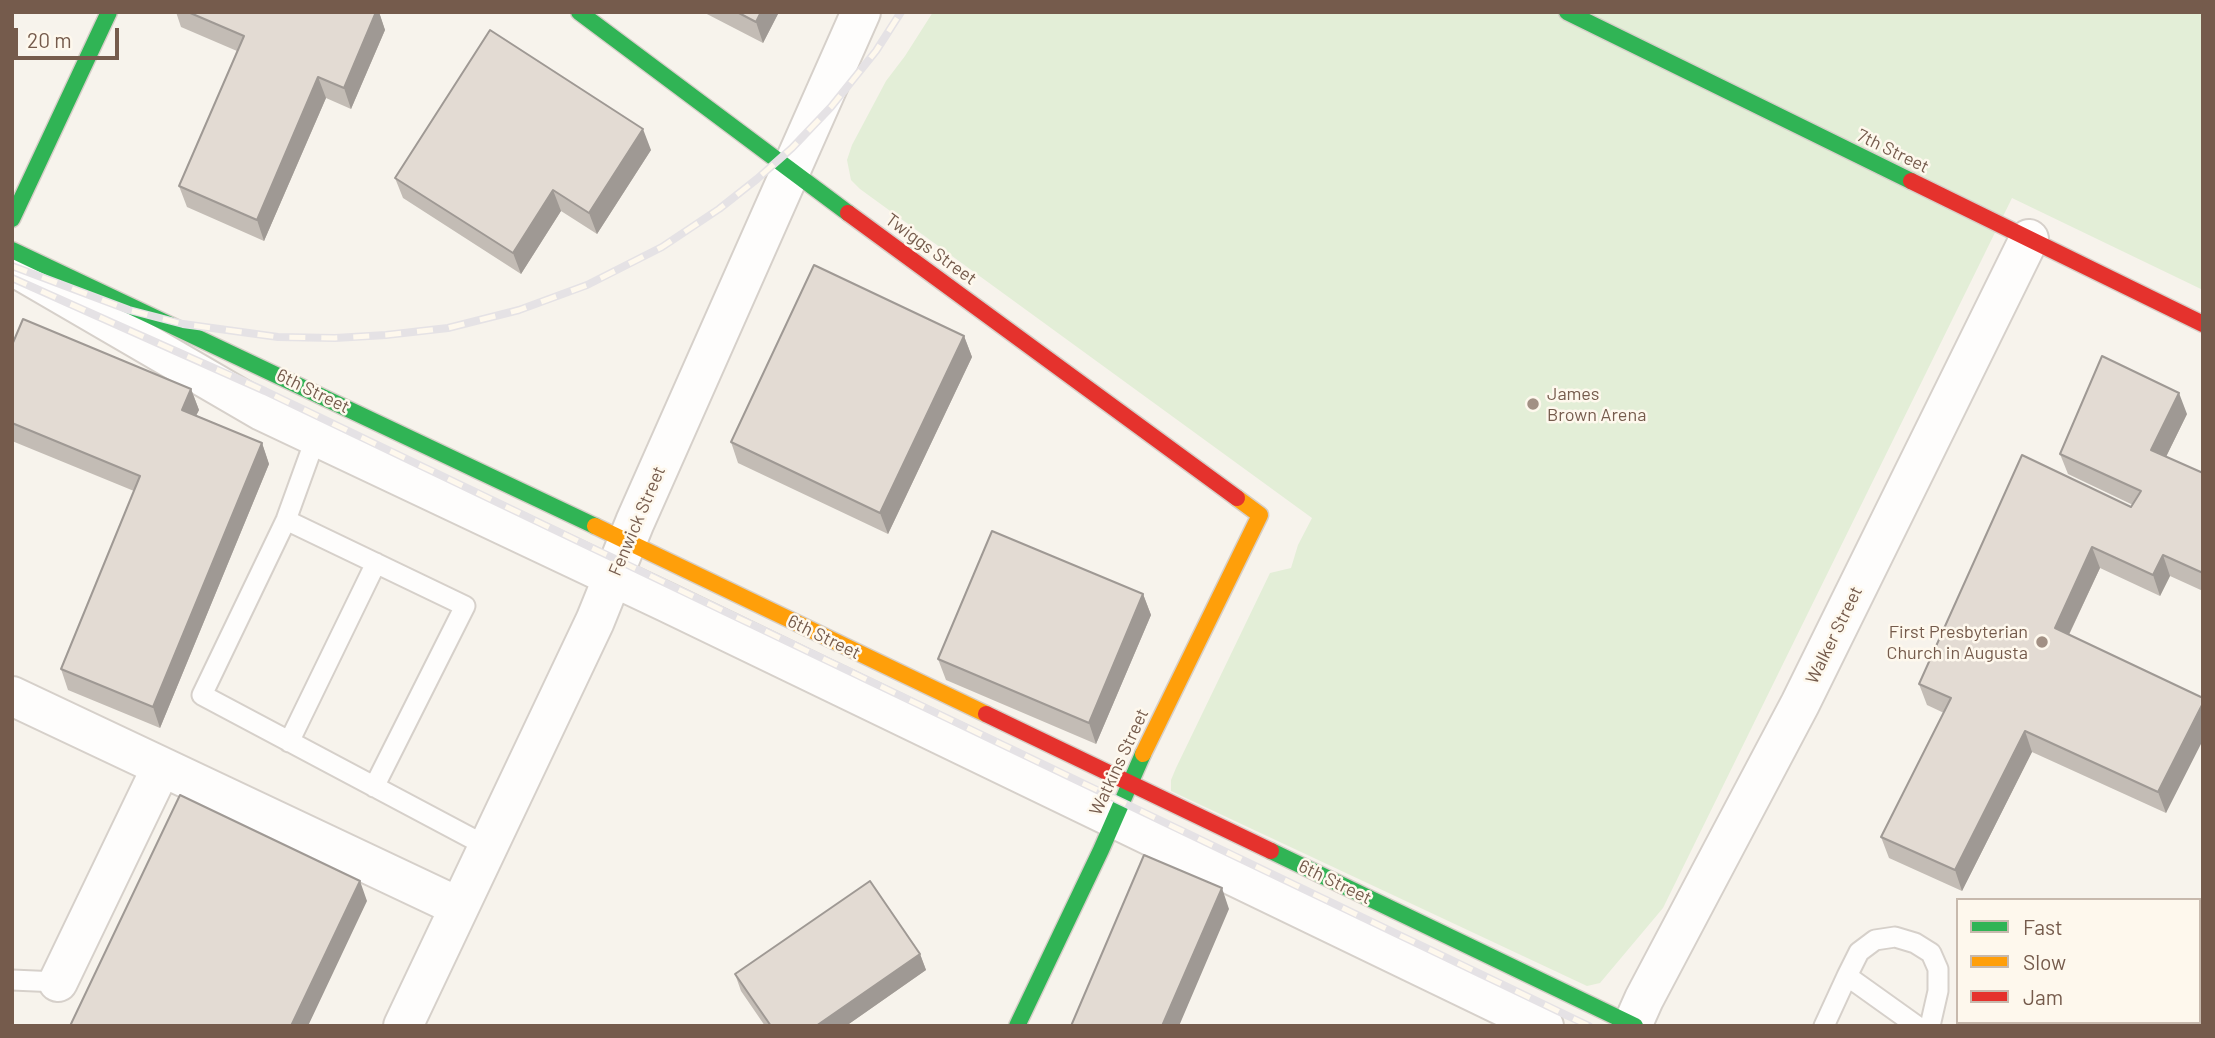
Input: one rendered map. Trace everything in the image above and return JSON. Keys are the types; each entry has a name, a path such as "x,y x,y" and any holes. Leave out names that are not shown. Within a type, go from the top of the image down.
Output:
{"street":[{"path":"12,219 109,12"},
{"name":"Twiggs Street","path":"579,12 1260,515"},
{"name":"Fenwick Street","path":"403,1026 595,621 627,541 861,12"},
{"name":"7th Street","path":"1567,12 2203,324"},
{"name":"Walker Street","path":"1633,1025 1644,999 1800,704 2029,239"},
{"name":"6th Street","path":"12,250 627,541 1633,1025"},
{"path":"12,265 262,411 1544,1026"},
{"name":"Watkins Street","path":"1017,1026 1113,819 1260,515"},
{"path":"12,696 459,907"},
{"path":"58,982 161,768"}],"lane":[{"path":"316,437 286,520 202,695 488,847"},
{"path":"286,520 465,606 374,787"},
{"path":"289,742 376,563"},
{"path":"1824,1026 1858,952 1875,940 1895,937 1915,943 1931,953 1938,969 1938,991 1930,1026"},
{"path":"1847,976 1917,1026"},
{"path":"12,980 58,982"}],"green space":[{"name":"James Brown Arena","path":"933,12 2203,12 2203,290 2012,198 1663,908 1600,983 1587,986 1171,791 1171,780 1176,768 1270,573 1291,568 1298,545 1312,518 851,180 847,160 852,145 886,81"}],"building":[{"path":"188,12 376,12 344,88 318,77 257,220 179,186 244,36"},
{"path":"737,12 761,12 756,22"},
{"path":"490,30 643,129 589,213 553,190 513,253 395,178"},
{"path":"814,265 964,336 880,513 731,442"},
{"path":"23,319 191,389 182,410 262,443 153,707 61,669 140,476 12,423 12,345"},
{"path":"2102,356 2179,393 2151,450 2203,473 2203,573 2163,555 2153,575 2092,547 2055,628 2203,698 2203,703 2158,792 2025,731 1955,870 1881,837 1951,698 1919,684 2022,455 2131,507 2141,491 2060,454"},
{"path":"992,531 1143,594 1089,723 938,659"},
{"path":"180,795 360,881 291,1026 70,1026"},
{"path":"1144,855 1222,888 1162,1026 1071,1026"},
{"path":"870,881 920,954 816,1026 771,1026 735,974"}],"railway":[{"path":"12,266 129,310 183,324 278,337 386,335 448,328 519,310 587,285 662,247 719,209 792,148 831,107 876,51 901,12"},
{"path":"12,278 265,391 1589,1026"}],"traffic: fast":[{"path":"12,219 109,12"},
{"path":"579,12 848,213"},
{"path":"1567,12 1911,181"},
{"path":"12,250 595,526"},
{"path":"1017,1026 1101,850 1143,754"},
{"path":"1271,851 1635,1026"}],"traffic: slow":[{"path":"1143,754 1260,515 1237,498"},
{"path":"595,526 986,714"}],"traffic: jam":[{"path":"1911,181 2203,324"},
{"path":"848,213 1237,498"},
{"path":"986,714 1271,851"}],"place":[{"name":"James Brown Arena","path":"1533,404"},
{"name":"First Presbyterian Church in Augusta","path":"2042,642"}]}
